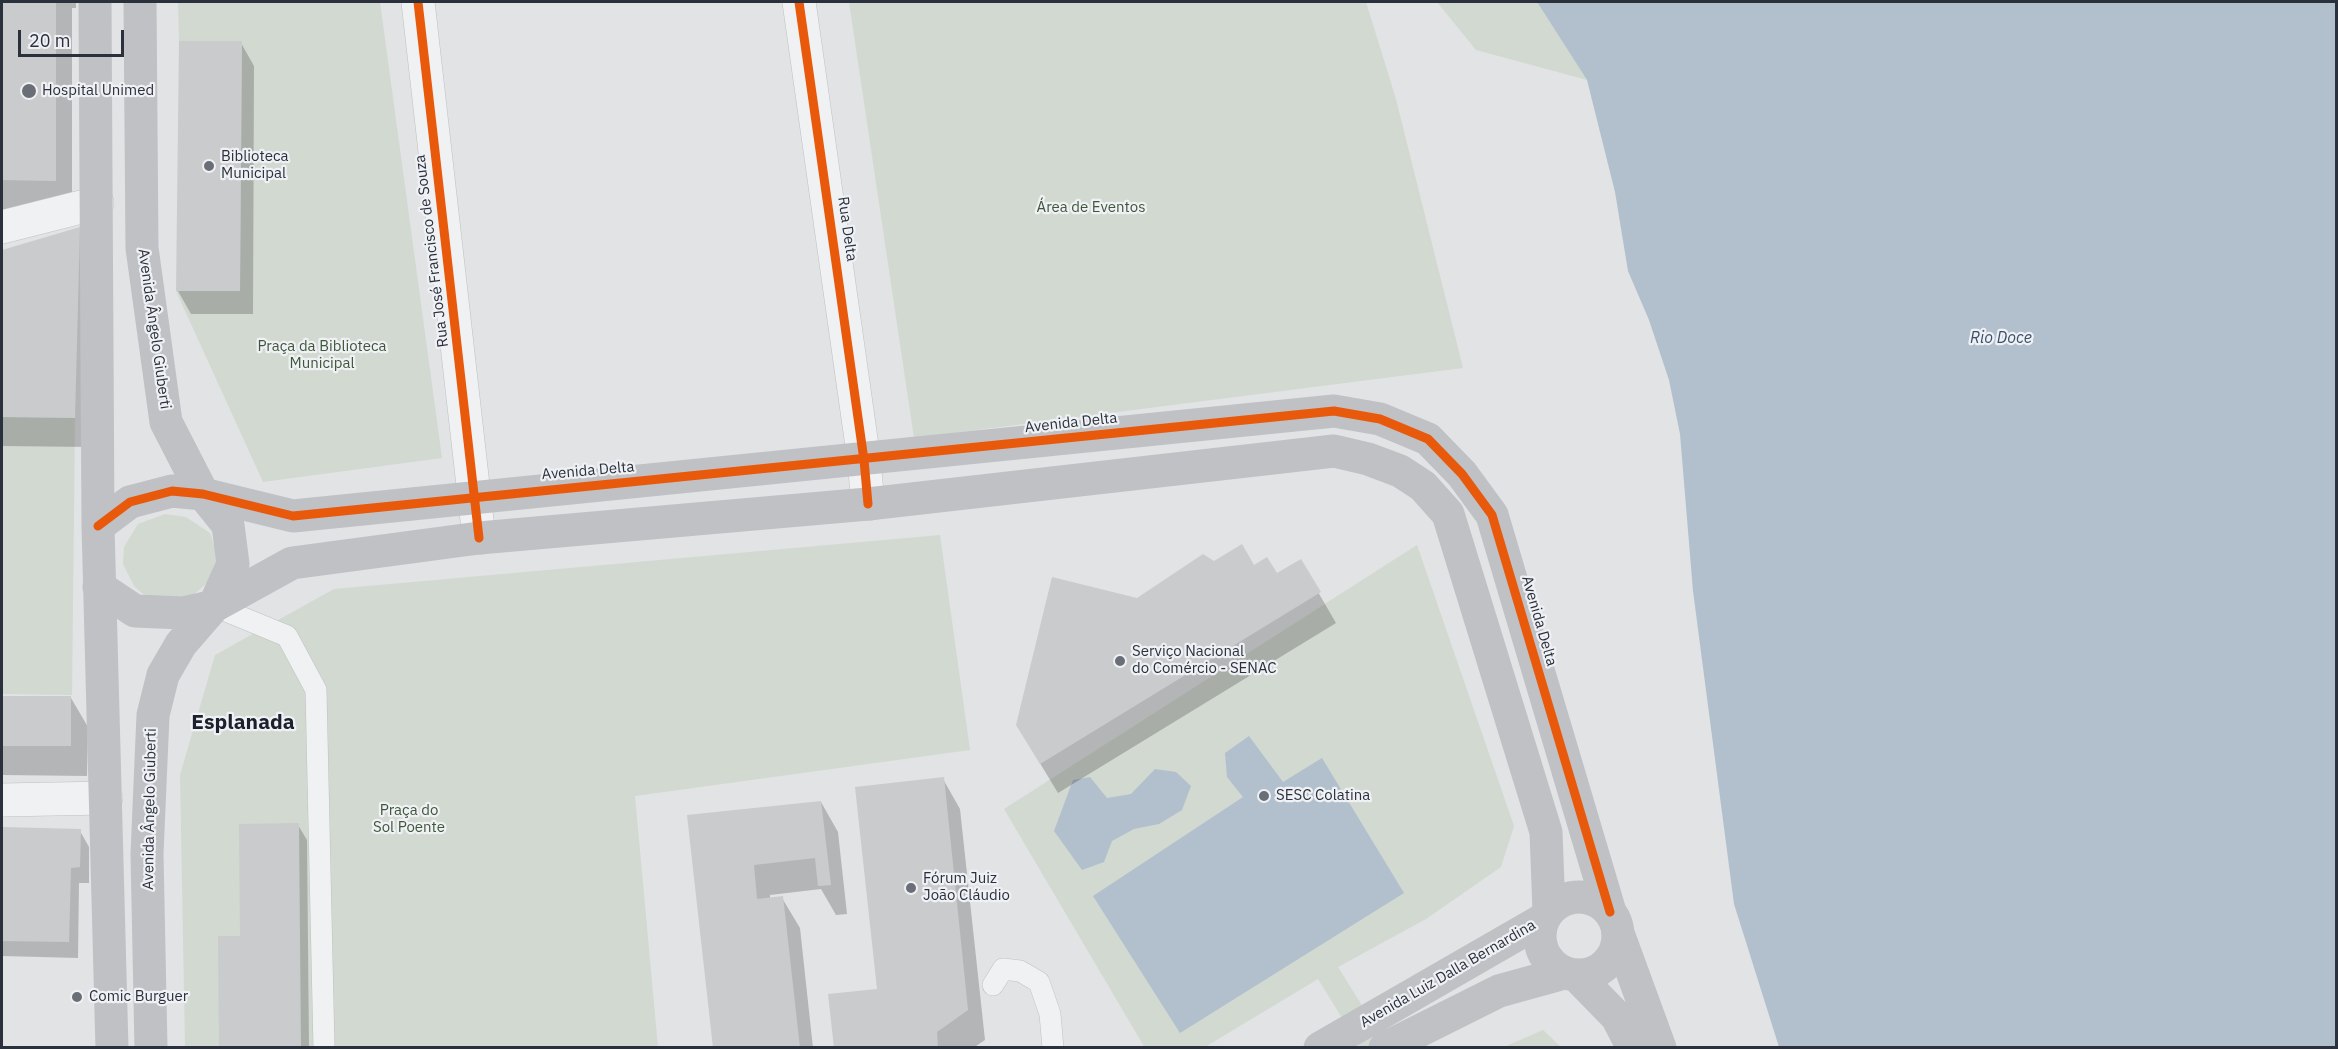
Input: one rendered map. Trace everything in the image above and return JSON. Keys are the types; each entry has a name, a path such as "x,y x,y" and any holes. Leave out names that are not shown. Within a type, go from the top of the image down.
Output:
{"street":[{"path":"96,2 98,526 112,1047"},
{"name":"Avenida Ângelo Giuberti","path":"140,2 142,248 166,422 203,494 228,525 233,564 214,606 181,644 163,675 153,715 147,854 151,1047"},
{"name":"Rua José Francisco de Souza","path":"418,2 479,538"},
{"name":"Rua Delta","path":"800,2 864,460 868,504"},
{"path":"2,227 97,203"},
{"path":"97,203 142,248"},
{"name":"Avenida Delta","path":"203,494 293,516 1334,411 1380,419 1428,439 1462,474 1492,514 1615,924 1660,1047"},
{"path":"99,586 135,611 183,613 214,606 292,562 479,538 868,504 1334,451 1368,459 1400,471 1423,486 1448,514 1546,832 1546,915 1540,935 1543,950 1552,963 1571,974 1617,1017 1633,1047"},
{"path":"98,526 130,502 172,491 203,494"},
{"path":"2,800 106,798"},
{"path":"1385,1047 1499,991 1601,969 1611,960 1615,924 1600,902 1580,896 1569,898 1546,915"},
{"name":"Avenida Luiz Dalla Bernardina","path":"1320,1047 1546,915"}],"lane":[{"path":"214,606 287,636 316,690 324,1047"},
{"path":"993,985 1003,969 1020,971 1039,982 1050,1014 1053,1047"}],"green space":[{"name":"Praça da Biblioteca Municipal","path":"178,2 380,2 442,458 263,482 176,291 240,291 242,42 179,41"},
{"name":"Área de Eventos","path":"849,2 1366,2 1396,99 1463,368 914,438"},
{"path":"1437,2 1537,2 1587,80 1476,50"},
{"path":"2,417 75,418 72,695 2,694"},
{"path":"165,514 186,517 210,533 217,555 213,578 185,602 153,599 143,594 134,586 123,564 124,547 138,524"},
{"name":"Praça do Sol Poente","path":"940,535 970,750 635,796 658,1047 185,1047 180,775 215,655 334,589"},
{"name":"SESC Colatina","path":"1417,545 1514,826 1501,867 1426,919 1338,967 1388,1047 1360,1047 1318,979 1205,1047 1145,1048 1004,809"},
{"path":"1543,1030 1561,1047 1504,1047"}],"water":[{"name":"Rio Doce","path":"1537,2 2336,2 2336,1047 1779,1047 1734,904 1693,591 1680,434 1669,380 1649,320 1628,271 1615,192 1587,80"},
{"path":"1249,736 1283,782 1322,758 1404,893 1180,1033 1093,896 1243,797 1227,777 1225,753"},
{"path":"1155,769 1176,772 1191,786 1182,810 1159,824 1134,829 1112,841 1104,862 1082,870 1054,831 1073,780 1090,777 1107,798 1131,794"}],"building":[{"name":"Hospital Unimed","path":"2,2 56,2 56,181 2,180"},
{"name":"Biblioteca Municipal","path":"179,41 242,41 240,291 176,291"},
{"path":"80,227 75,418 2,417 2,250"},
{"name":"Serviço Nacional do Comércio - SENAC","path":"1242,544 1254,565 1267,557 1277,573 1301,559 1321,592 1040,764 1016,725 1052,577 1137,598 1203,554 1214,561"},
{"path":"2,696 71,696 71,746 2,746"},
{"name":"Fórum Juiz João Cláudio","path":"944,777 968,1010 937,1032 938,1048 834,1048 828,994 877,989 855,787"},
{"path":"821,801 831,885 818,886 815,858 754,865 757,899 783,896 800,1048 713,1048 687,815"},
{"path":"299,823 301,1048 219,1048 218,936 240,936 239,824"},
{"path":"2,827 81,829 80,867 71,868 69,942 2,941"}],"cycle path":[{"path":"418,2 479,538"},
{"path":"799,2 864,460 868,504"},
{"path":"98,526 130,502 172,491 203,494 293,516 1334,411 1380,419 1428,439 1462,474 1492,515 1610,912"}],"place":[{"name":"Hospital Unimed","path":"29,91"},
{"name":"Biblioteca Municipal","path":"209,166"},
{"name":"Serviço Nacional do Comércio - SENAC","path":"1120,661"},
{"name":"SESC Colatina","path":"1264,796"},
{"name":"Fórum Juiz João Cláudio","path":"911,888"},
{"name":"Comic Burguer","path":"77,997"}],"district":[{"name":"Esplanada","path":"243,723"}]}
